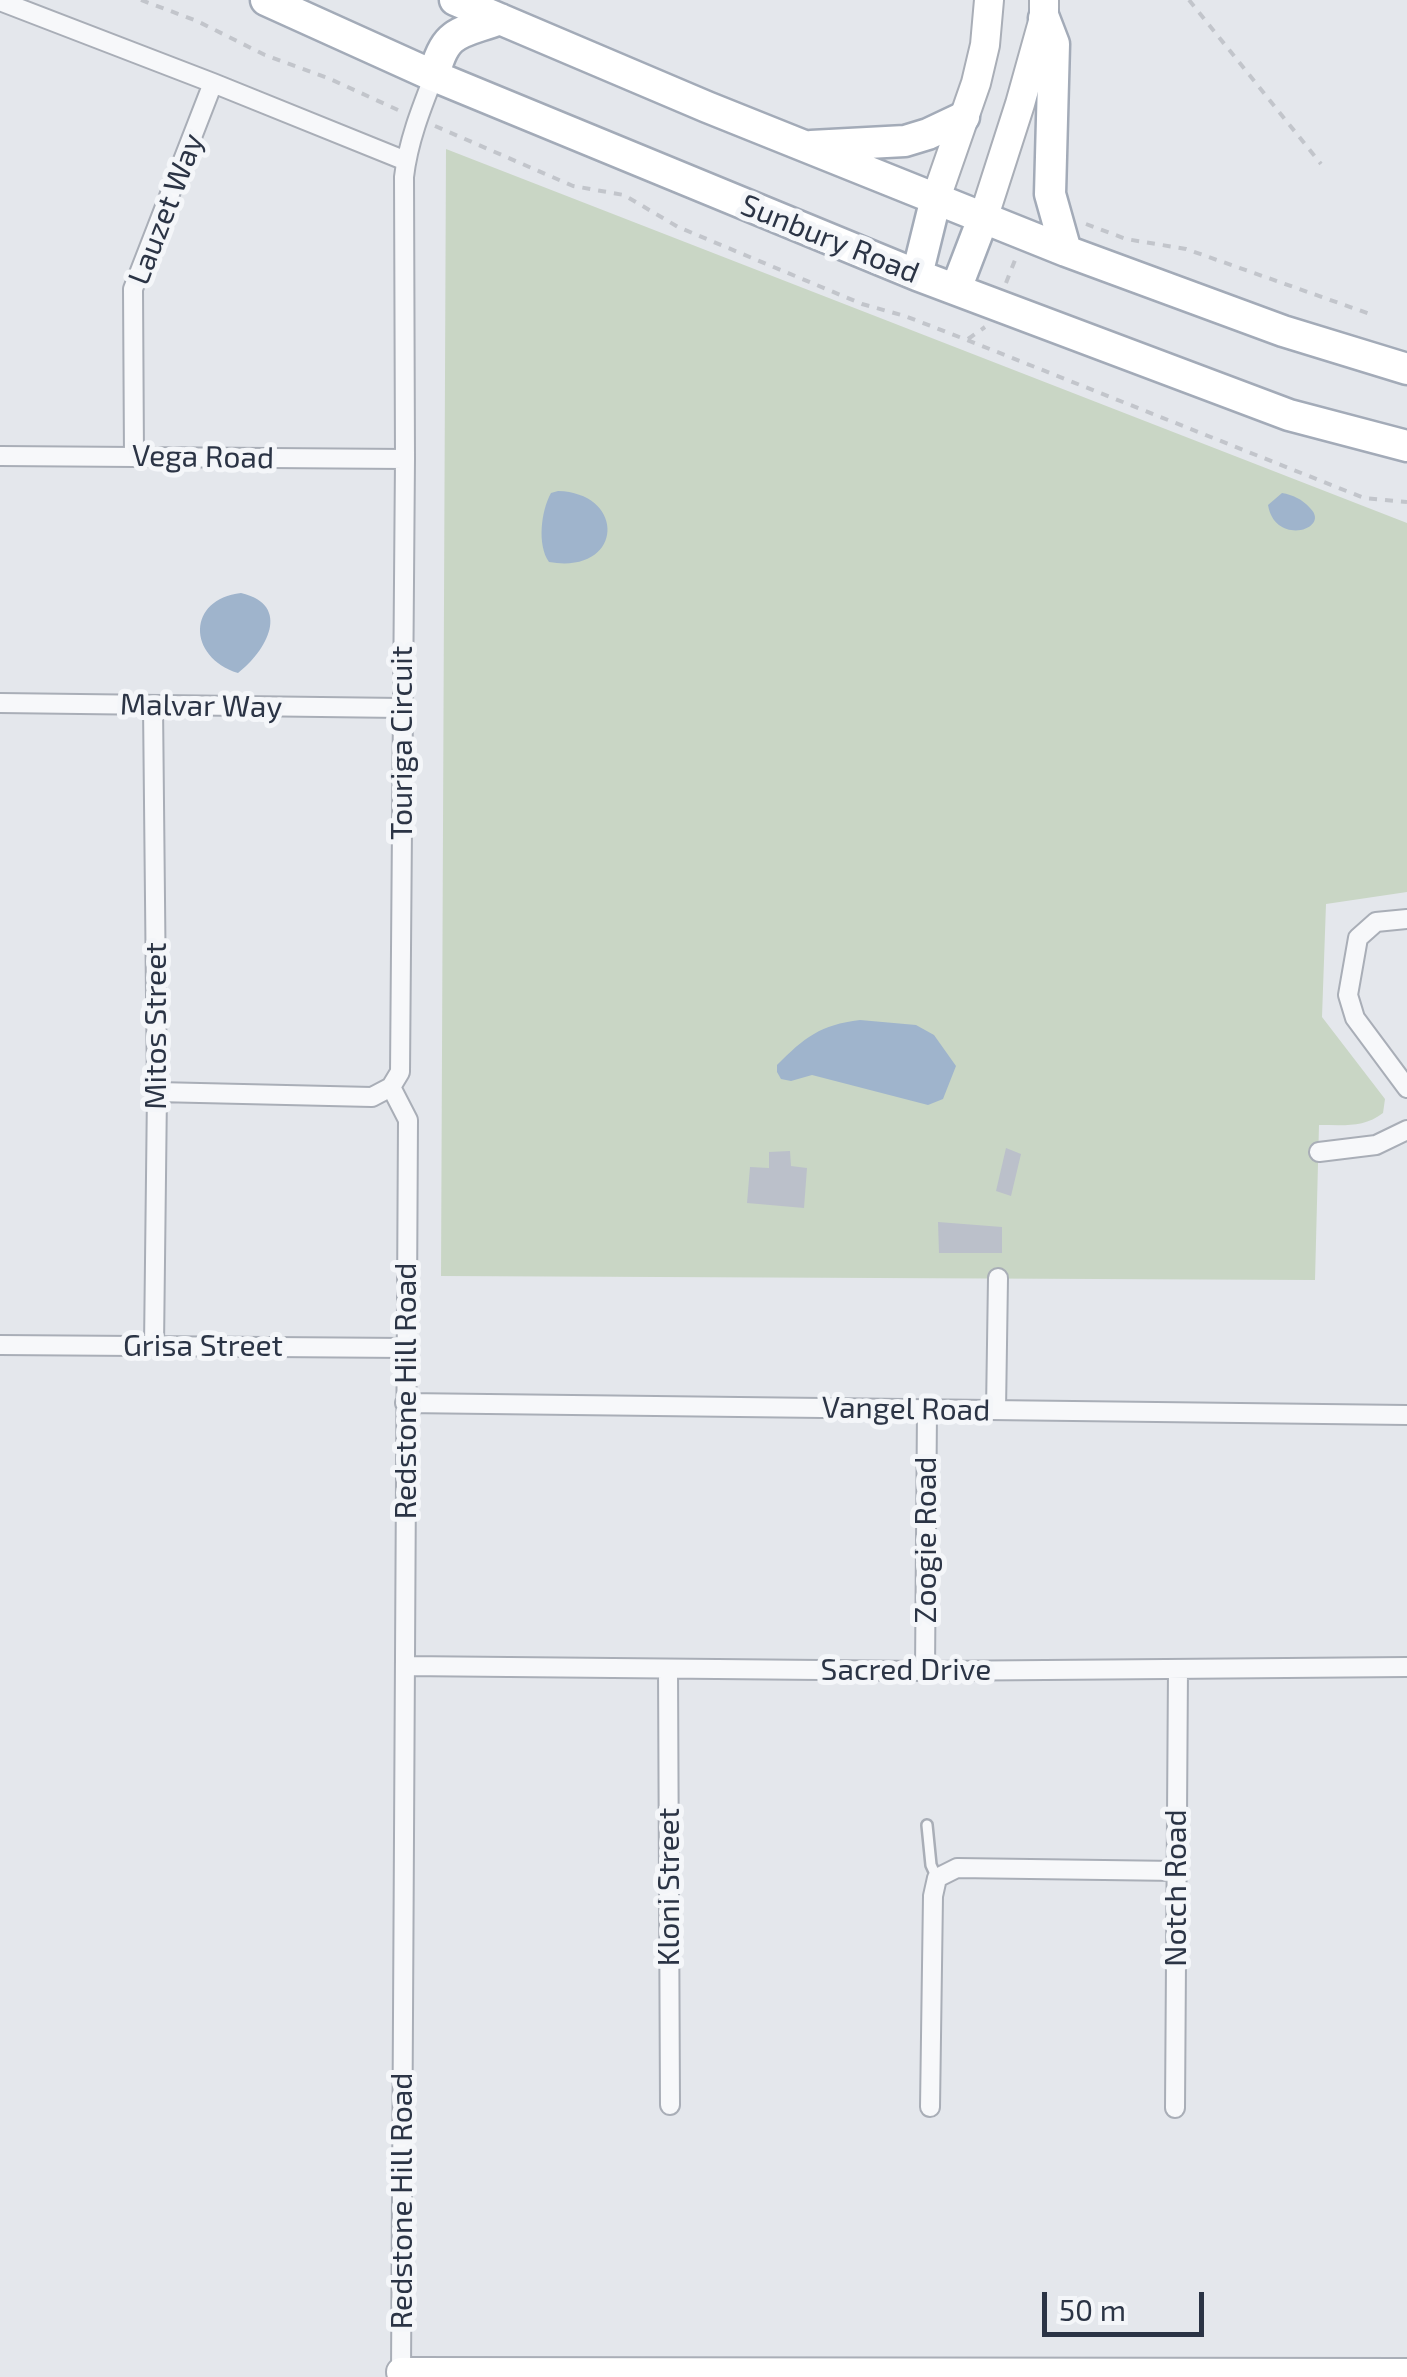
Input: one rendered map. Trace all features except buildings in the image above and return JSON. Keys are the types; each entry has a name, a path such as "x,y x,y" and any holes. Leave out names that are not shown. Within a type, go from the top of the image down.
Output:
{"main road":[{"name":"Sunbury Road","path":"266,0 434,76 917,275 1289,415 1407,446"},
{"path":"455,0 803,147 1066,250 1283,331 1407,369"},
{"path":"1044,9 1054,44 1050,194 1066,250"},
{"path":"434,76 438,55 450,37 500,19"},
{"path":"803,147 905,141 964,118"},
{"path":"917,275 936,198"},
{"path":"956,289 984,216"}],"street":[{"path":"936,198 985,45 989,0"},
{"path":"0,1 406,162"},
{"path":"984,216 1020,104 1044,9"},
{"name":"Touriga Circuit","path":"390,1087 400,1072 406,162 417,118 434,76"},
{"name":"Lauzet Way","path":"134,457 133,289 213,83"},
{"name":"Vega Road","path":"0,456 405,459"},
{"name":"Malvar Way","path":"0,704 402,708"},
{"name":"Mitos Street","path":"153,706 158,1092 154,1346"},
{"path":"1407,919 1376,922 1358,938 1348,995 1355,1018 1407,1088"},
{"path":"158,1092 372,1096 390,1087"},
{"name":"Redstone Hill Road","path":"390,1087 408,1120 401,2372 1407,2373"},
{"path":"1318,1152 1376,1146 1407,1130"},
{"path":"996,1410 998,1278"},
{"name":"Grisa Street","path":"0,1345 406,1348"},
{"name":"Vangel Road","path":"405,1402 1407,1415"},
{"name":"Zoogie Road","path":"925,1671 928,1410"},
{"name":"Sacred Drive","path":"405,1666 925,1671 1407,1667"},
{"name":"Kloni Street","path":"668,1669 670,2106"},
{"name":"Notch Road","path":"1174,2108 1178,1669"},
{"path":"930,2107 933,1896 938,1878 957,1868 1176,1871"}],"lane":[{"path":"927,1825 931,1865 938,1878"}],"path":[{"path":"141,0 573,186 624,195 678,227 862,304 905,316 1364,498 1407,502"},
{"path":"1189,0 1321,164"},
{"path":"1083,223 1126,239 1186,250 1370,314"},
{"path":"967,340 990,324 1025,234"}],"green space":[{"path":"446,149 1407,523 1407,892 1326,904 1322,1017 1385,1099 1383,1113 1368,1121 1319,1125 1315,1280 441,1276"}],"water":[{"path":"551,493 580,495 596,505 605,518 608,532 603,546 592,557 574,563 549,562 545,555 543,518"},
{"path":"1282,493 1304,502 1315,516 1314,522 1300,530 1281,526 1268,505"},
{"path":"241,593 257,599 266,608 270,630 258,653 238,673 209,655 200,629 211,606"},
{"path":"860,1020 916,1025 934,1035 956,1066 943,1099 928,1105 812,1075 791,1081 781,1079 777,1065 805,1040 834,1025"}]}
